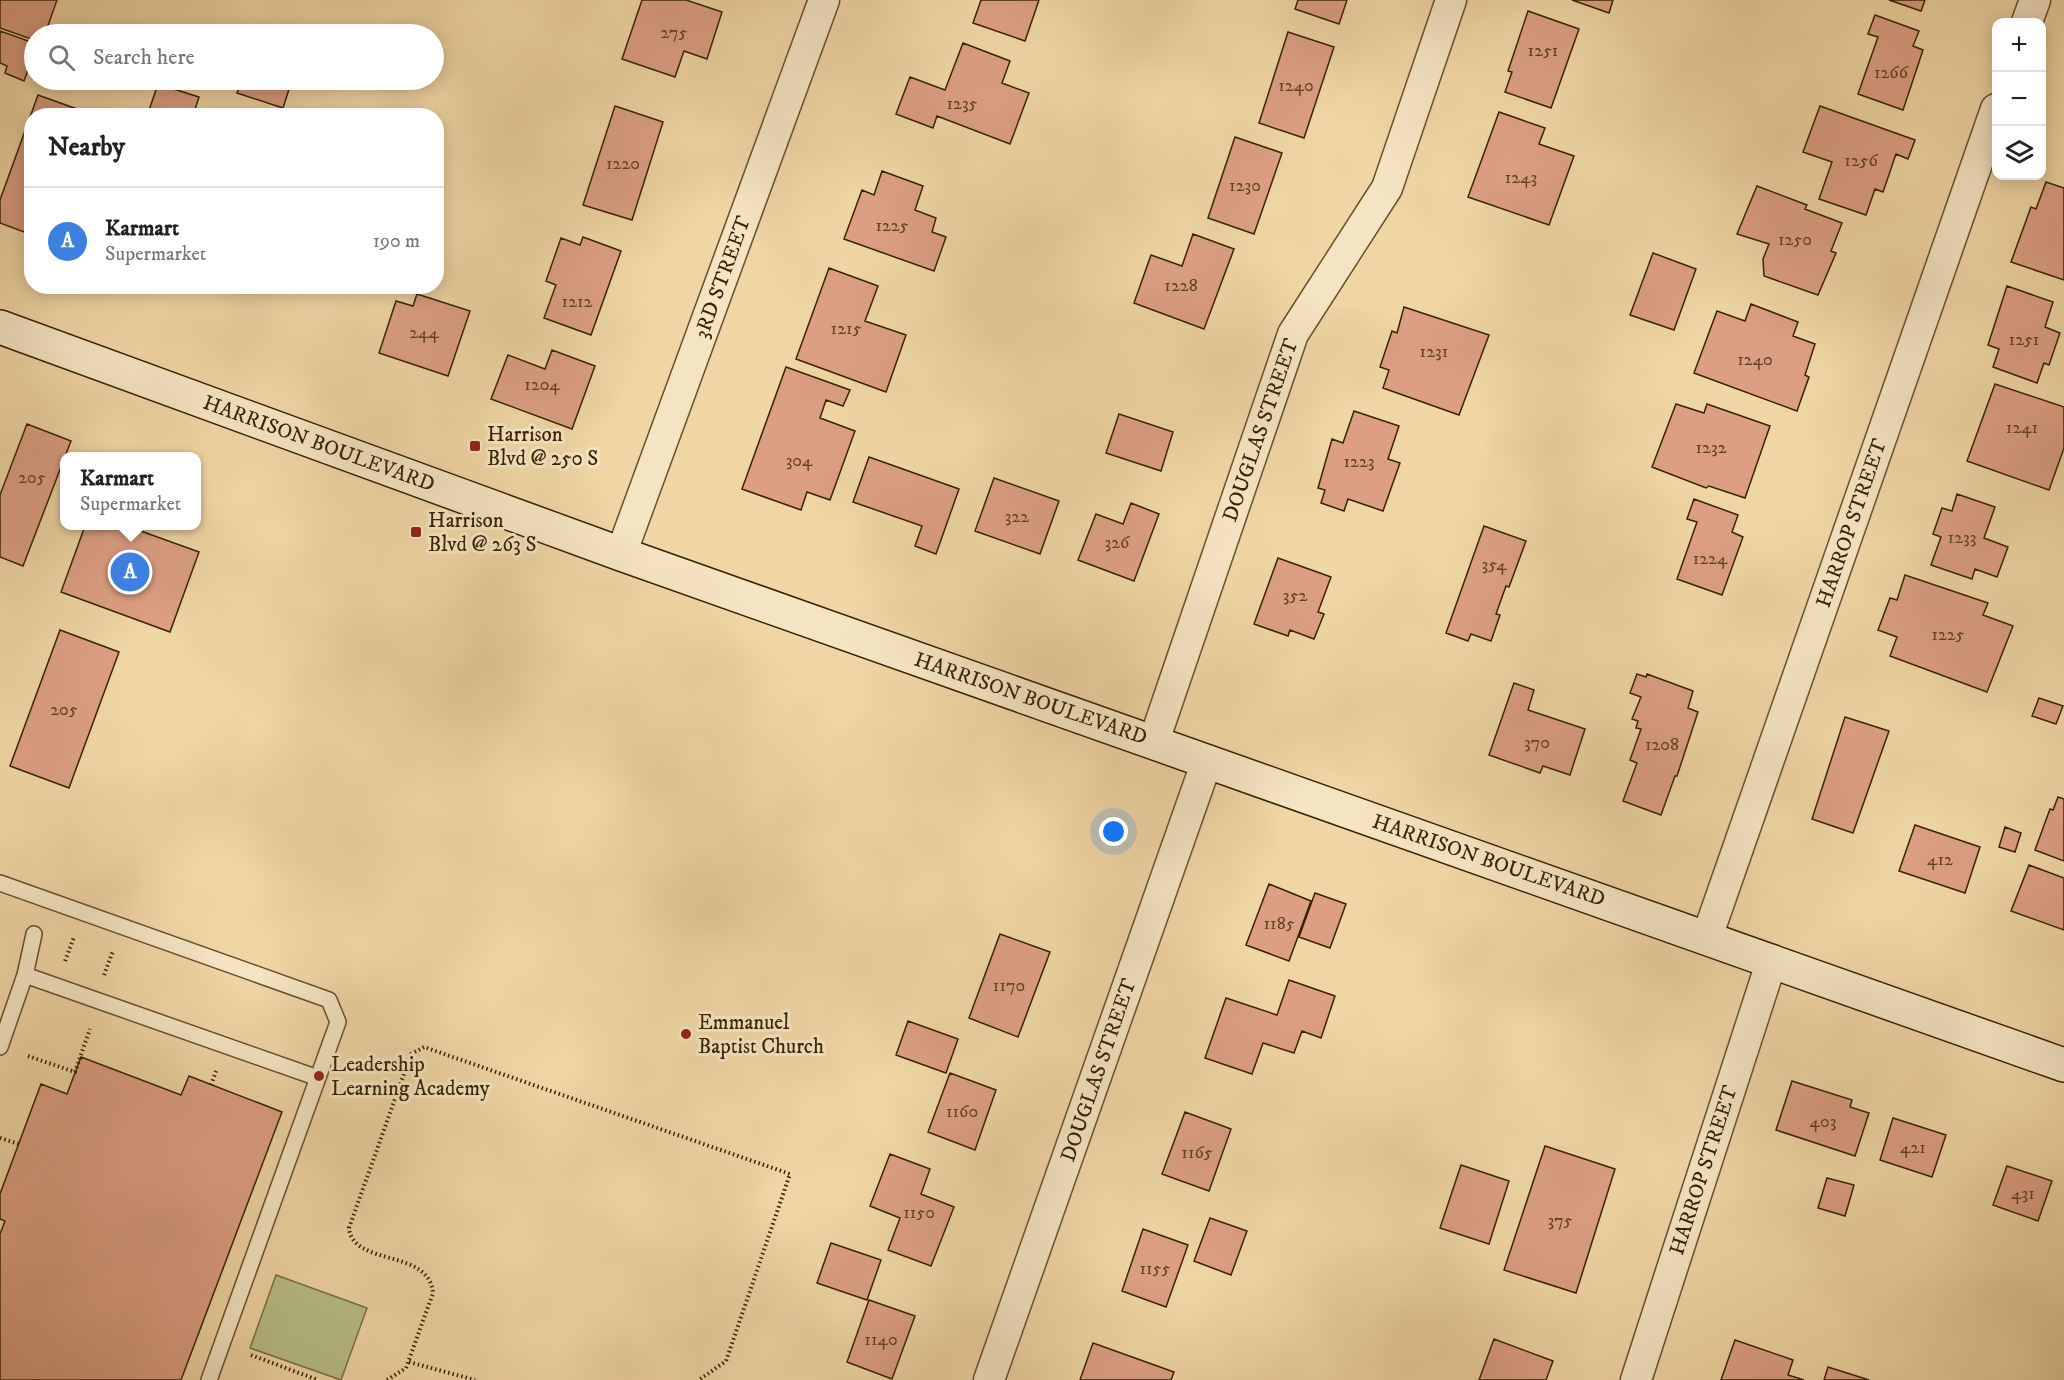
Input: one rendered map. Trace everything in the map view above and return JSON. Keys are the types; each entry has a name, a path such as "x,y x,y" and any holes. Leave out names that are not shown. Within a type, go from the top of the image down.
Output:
{"main road":[{"name":"HARRISON BOULEVARD","path":"0,327 621,554 2064,1065"}],"street":[{"name":"3RD STREET","path":"621,554 824,0"},
{"name":"DOUGLAS STREET","path":"1154,741 1293,334 1387,188 1451,0"},
{"path":"2028,18 2035,0"},
{"name":"HARROP STREET","path":"1707,937 1992,120"},
{"name":"DOUGLAS STREET","path":"989,1380 1208,761"},
{"name":"HARROP STREET","path":"1636,1380 1772,960"}],"lane":[{"path":"0,883 329,1000 338,1022 209,1380"},
{"path":"0,1047 25,975 34,934"},
{"path":"25,975 318,1078"}],"path":[{"path":"56,986 77,928"},
{"path":"95,999 116,942"},
{"path":"28,1056 75,1072 90,1029"},
{"path":"387,1380 406,1368 409,1362 433,1293 432,1280 423,1271 359,1246 350,1237 349,1228 411,1054 424,1047 790,1174 726,1361 699,1380"},
{"path":"211,1085 217,1070"},
{"path":"0,1138 19,1144"},
{"path":"251,1355 318,1380"},
{"path":"409,1362 475,1380"}],"green space":[{"path":"276,1275 367,1308 341,1380 250,1348"}],"building":[{"path":"0,0 57,0 49,24 24,24 24,36 0,28"},
{"path":"642,0 686,0 722,12 707,59 684,51 675,77 622,59"},
{"path":"981,0 1039,0 1025,41 973,23"},
{"path":"1298,0 1347,0 1339,24 1295,9"},
{"path":"1572,0 1613,0 1609,13"},
{"path":"1889,0 1925,0 1921,11"},
{"path":"1528,11 1579,29 1551,108 1505,92 1512,72 1508,71"},
{"path":"1875,15 1919,31 1913,46 1923,50 1903,110 1858,94 1878,37 1868,34"},
{"path":"0,31 24,39 24,81 5,73 7,66 0,63"},
{"path":"1288,32 1334,47 1304,138 1259,123"},
{"path":"963,43 1010,61 1002,83 1029,93 1010,144 937,116 933,128 896,114 910,77 945,90"},
{"path":"156,90 177,90 199,97 196,108 150,108"},
{"path":"238,90 289,90 283,108 237,93"},
{"path":"38,95 74,108 33,108"},
{"path":"615,106 663,122 632,220 583,205"},
{"path":"1820,106 1915,140 1908,159 1896,154 1883,192 1875,189 1866,215 1819,199 1832,162 1803,152"},
{"path":"1499,112 1545,128 1539,144 1574,156 1549,225 1468,197"},
{"path":"24,134 24,232 0,223 0,200"},
{"path":"1235,137 1282,153 1254,234 1208,218"},
{"path":"882,171 923,186 915,210 936,218 932,232 946,237 934,271 844,239 862,190 874,195"},
{"path":"2046,182 2064,188 2064,280 2011,262 2031,207 2036,209"},
{"path":"1757,186 1807,205 1805,209 1842,223 1831,251 1836,253 1818,295 1764,276 1763,259 1769,244 1737,234"},
{"path":"1193,234 1234,249 1204,329 1134,303 1151,255 1182,266"},
{"path":"583,237 621,251 591,335 544,318 556,285 546,281 561,238 580,245"},
{"path":"1653,253 1696,269 1674,330 1630,315"},
{"path":"829,268 878,286 865,321 906,335 886,392 796,359"},
{"path":"2007,286 2053,302 2045,327 2060,333 2049,365 2044,363 2037,383 1993,367 1999,349 1988,345"},
{"path":"417,294 470,311 448,376 379,353 396,301 413,306"},
{"path":"1751,304 1798,322 1793,336 1815,344 1805,375 1809,377 1797,411 1694,373 1717,311 1745,321"},
{"path":"1404,307 1489,335 1459,415 1383,388 1389,370 1380,367 1392,331 1397,333"},
{"path":"552,350 595,366 572,429 491,399 508,355 545,369"},
{"path":"786,367 850,390 843,406 826,400 820,418 855,431 830,500 807,492 801,510 742,489"},
{"path":"1995,384 2064,407 2064,448 2049,490 1967,461"},
{"path":"1676,404 1704,413 1707,404 1770,426 1745,498 1709,486 1706,488 1652,467"},
{"path":"1354,411 1399,426 1388,459 1400,463 1383,511 1348,499 1344,511 1321,503 1325,490 1318,488 1332,439 1343,443"},
{"path":"1119,414 1173,432 1161,471 1106,453"},
{"path":"27,424 71,441 67,452 60,452 60,470 23,566 0,557 0,495"},
{"path":"869,457 959,489 936,554 915,546 922,526 853,502"},
{"path":"994,478 1059,501 1040,554 975,531"},
{"path":"1957,494 1995,507 1984,538 2008,547 1997,577 1975,569 1972,579 1931,565 1941,537 1933,534 1942,508 1952,511"},
{"path":"1694,499 1738,515 1732,532 1743,537 1722,595 1677,579 1697,522 1687,519"},
{"path":"1131,503 1159,514 1134,581 1078,560 1096,514 1123,524"},
{"path":"1484,526 1526,541 1496,614 1500,615 1491,641 1471,634 1468,641 1446,633"},
{"path":"84,530 138,530 199,552 170,632 61,592"},
{"path":"1278,558 1331,577 1318,612 1324,614 1314,639 1290,630 1288,636 1254,624"},
{"path":"1905,575 1988,603 1983,615 2013,626 1987,692 1890,656 1897,637 1878,630 1890,598 1897,600"},
{"path":"60,630 119,652 69,788 10,766"},
{"path":"1637,674 1646,677 1647,674 1693,691 1688,708 1698,712 1677,776 1675,776 1661,815 1623,801 1637,763 1630,760 1641,729 1636,728 1638,721 1632,719 1641,697 1630,693"},
{"path":"1514,683 1534,690 1528,710 1585,729 1570,775 1543,766 1540,773 1489,755"},
{"path":"2039,698 2063,706 2056,724 2032,716"},
{"path":"1845,717 1889,731 1853,833 1812,819"},
{"path":"2058,797 2064,799 2064,861 2035,850 2050,809 2053,810"},
{"path":"1915,825 1980,847 1965,893 1899,871"},
{"path":"2005,827 2021,833 2015,852 1999,847"},
{"path":"2029,865 2064,878 2064,930 2011,911"},
{"path":"1269,884 1311,901 1289,961 1246,945"},
{"path":"1315,893 1346,904 1330,948 1299,937"},
{"path":"1000,934 1050,952 1018,1037 969,1018"},
{"path":"1289,980 1335,996 1321,1038 1302,1031 1294,1053 1263,1043 1252,1074 1205,1058 1226,998 1277,1015"},
{"path":"908,1021 958,1039 946,1073 896,1055"},
{"path":"81,1057 181,1095 189,1076 282,1112 181,1380 0,1380 0,1234 5,1221 0,1219 0,1194 41,1084 67,1094"},
{"path":"950,1073 996,1090 975,1150 928,1132"},
{"path":"1792,1081 1852,1100 1850,1107 1869,1113 1855,1156 1776,1130"},
{"path":"1185,1112 1231,1129 1209,1191 1162,1174"},
{"path":"1893,1118 1946,1135 1932,1177 1880,1160"},
{"path":"1545,1146 1615,1169 1576,1293 1504,1270"},
{"path":"890,1154 930,1169 921,1194 954,1207 931,1266 888,1250 900,1218 870,1206"},
{"path":"1461,1165 1509,1181 1489,1244 1440,1228"},
{"path":"2007,1166 2052,1181 2038,1221 1993,1205"},
{"path":"1827,1178 1854,1185 1845,1216 1818,1208"},
{"path":"1210,1218 1247,1231 1231,1275 1194,1261"},
{"path":"1143,1229 1188,1245 1166,1307 1122,1291"},
{"path":"831,1243 881,1260 867,1300 817,1283"},
{"path":"869,1300 915,1316 892,1379 847,1362"},
{"path":"1494,1339 1553,1361 1546,1380 1479,1380"},
{"path":"1735,1340 1793,1360 1788,1375 1804,1380 1721,1380"},
{"path":"1093,1343 1174,1372 1171,1380 1080,1380"},
{"path":"1828,1367 1869,1380 1824,1380"}],"place":[{"name":"Harrison Blvd @ 250 S","path":"475,446"},
{"name":"Harrison Blvd @ 263 S","path":"416,532"},
{"name":"Karmart","path":"130,572"},
{"name":"Emmanuel Baptist Church","path":"686,1034"},
{"name":"Leadership Learning Academy","path":"319,1076"}]}
